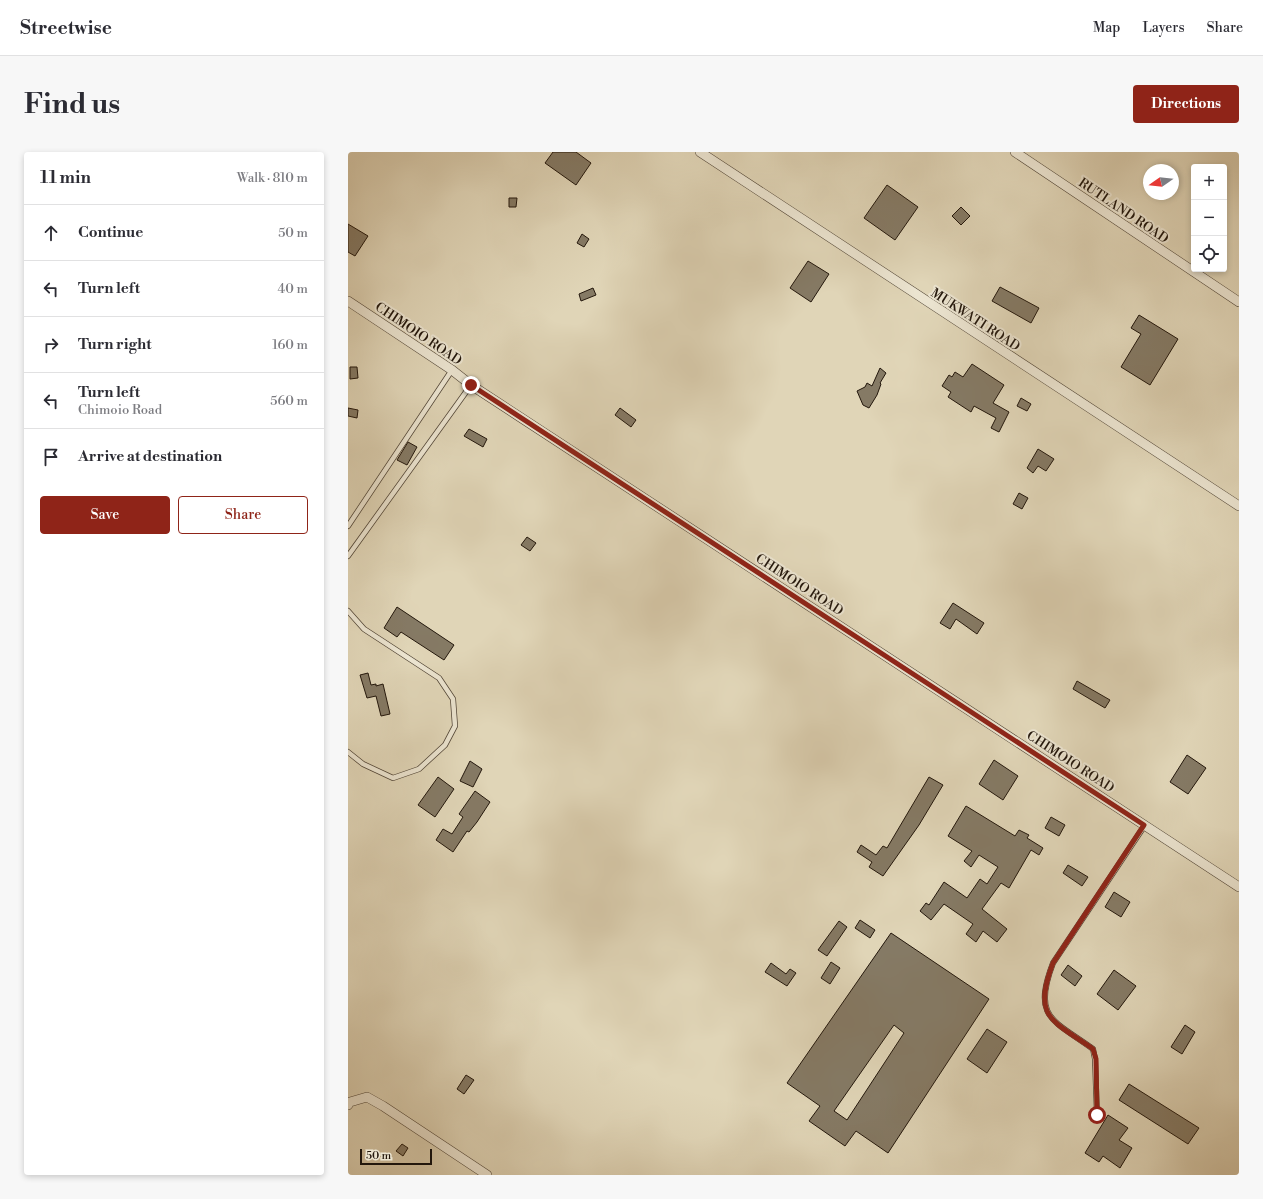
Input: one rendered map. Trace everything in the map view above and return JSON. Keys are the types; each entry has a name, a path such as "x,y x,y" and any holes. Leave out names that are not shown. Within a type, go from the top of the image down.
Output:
{"street":[{"name":"MUKWATI ROAD","path":"700,152 1239,506"},
{"name":"RUTLAND ROAD","path":"1015,152 1239,302"},
{"name":"CHIMOIO ROAD","path":"348,301 452,370 471,385 1239,887"},
{"path":"348,1105 350,1102 368,1097 487,1175"}],"lane":[{"path":"348,526 452,370"},
{"path":"348,556 471,385"},
{"path":"348,611 364,629 438,678 452,699 455,726 444,745 419,769 393,778 363,764 348,752"},
{"path":"1097,1115 1096,1059 1093,1049 1051,1019 1044,1003 1045,984 1053,963 1144,825"}],"building":[{"path":"553,152 576,152 591,163 576,185 545,163"},
{"path":"887,185 918,207 895,240 864,218"},
{"path":"509,198 517,198 516,207 509,207"},
{"path":"961,207 970,216 961,225 952,216"},
{"path":"348,224 368,236 355,256 348,252"},
{"path":"582,234 589,239 584,247 577,243"},
{"path":"808,261 829,274 811,302 790,288"},
{"path":"1000,287 1039,308 1031,323 992,301"},
{"path":"593,288 596,295 581,301 579,294"},
{"path":"1139,315 1178,339 1150,385 1121,367 1141,334 1131,328"},
{"path":"972,364 1004,385 993,403 1009,412 999,432 991,428 996,418 974,406 971,412 948,397 951,392 942,386 949,375 952,377 955,372 963,377"},
{"path":"350,367 357,367 358,378 350,379"},
{"path":"880,368 886,373 880,383 881,384 877,395 869,408 863,405 857,391 865,387 867,383 872,386"},
{"path":"1021,398 1031,404 1027,411 1017,406"},
{"path":"348,408 358,410 357,418 348,416"},
{"path":"620,408 636,420 631,427 615,415"},
{"path":"469,429 487,439 483,447 464,436"},
{"path":"408,442 417,447 407,465 397,460"},
{"path":"1038,449 1054,459 1046,471 1038,466 1033,473 1027,468"},
{"path":"1019,493 1028,498 1022,509 1013,504"},
{"path":"527,537 536,543 530,551 521,545"},
{"path":"953,603 984,623 977,634 956,619 950,629 940,623"},
{"path":"397,607 454,645 444,660 401,632 397,637 384,628"},
{"path":"368,673 371,685 376,684 376,686 383,684 390,714 381,716 376,696 367,698 360,675"},
{"path":"1077,681 1110,700 1105,708 1073,689"},
{"path":"1187,755 1206,768 1188,794 1170,782"},
{"path":"994,760 1018,776 1003,800 979,784"},
{"path":"470,761 482,769 473,787 460,781"},
{"path":"438,777 454,789 435,817 418,805"},
{"path":"929,777 943,785 919,825 883,876 869,867 872,862 857,852 861,845 876,855 883,846 887,848"},
{"path":"475,791 490,802 477,822 469,832 467,831 453,852 436,840 443,829 452,834 463,817 459,814"},
{"path":"966,806 1015,836 1019,830 1029,835 1027,838 1043,848 1039,855 1031,850 1009,888 1001,883 982,909 1007,929 997,942 983,931 976,942 966,934 973,924 944,904 931,920 920,911 926,903 929,905 944,882 967,898 980,879 987,884 998,867 979,855 971,867 964,861 972,851 948,836"},
{"path":"1051,817 1065,825 1059,836 1045,828"},
{"path":"1068,865 1088,877 1082,886 1063,873"},
{"path":"1114,892 1130,902 1121,917 1105,907"},
{"path":"860,920 875,930 870,938 855,928"},
{"path":"839,921 847,927 827,956 818,950"},
{"path":"891,933 989,999 888,1153 856,1131 845,1146 809,1121 820,1106 787,1083","holes":["894,1025 904,1033 847,1120 834,1111"]},
{"path":"831,962 840,968 830,984 821,978"},
{"path":"771,963 786,974 790,969 796,973 787,986 765,972"},
{"path":"1068,965 1082,976 1075,986 1061,975"},
{"path":"1114,970 1136,986 1118,1010 1097,994"},
{"path":"1185,1025 1195,1032 1182,1054 1171,1047"},
{"path":"987,1029 1007,1042 987,1073 967,1059"},
{"path":"466,1075 474,1080 464,1094 457,1089"},
{"path":"1129,1084 1199,1128 1188,1144 1119,1100"},
{"path":"1108,1115 1128,1128 1119,1140 1132,1148 1120,1168 1103,1156 1099,1162 1085,1153"},
{"path":"402,1144 408,1148 403,1156 396,1151"}],"route":[{"path":"471,385 1144,825 1053,963 1045,984 1044,1003 1051,1019 1093,1049 1096,1059 1095,1094 1097,1115"}]}
